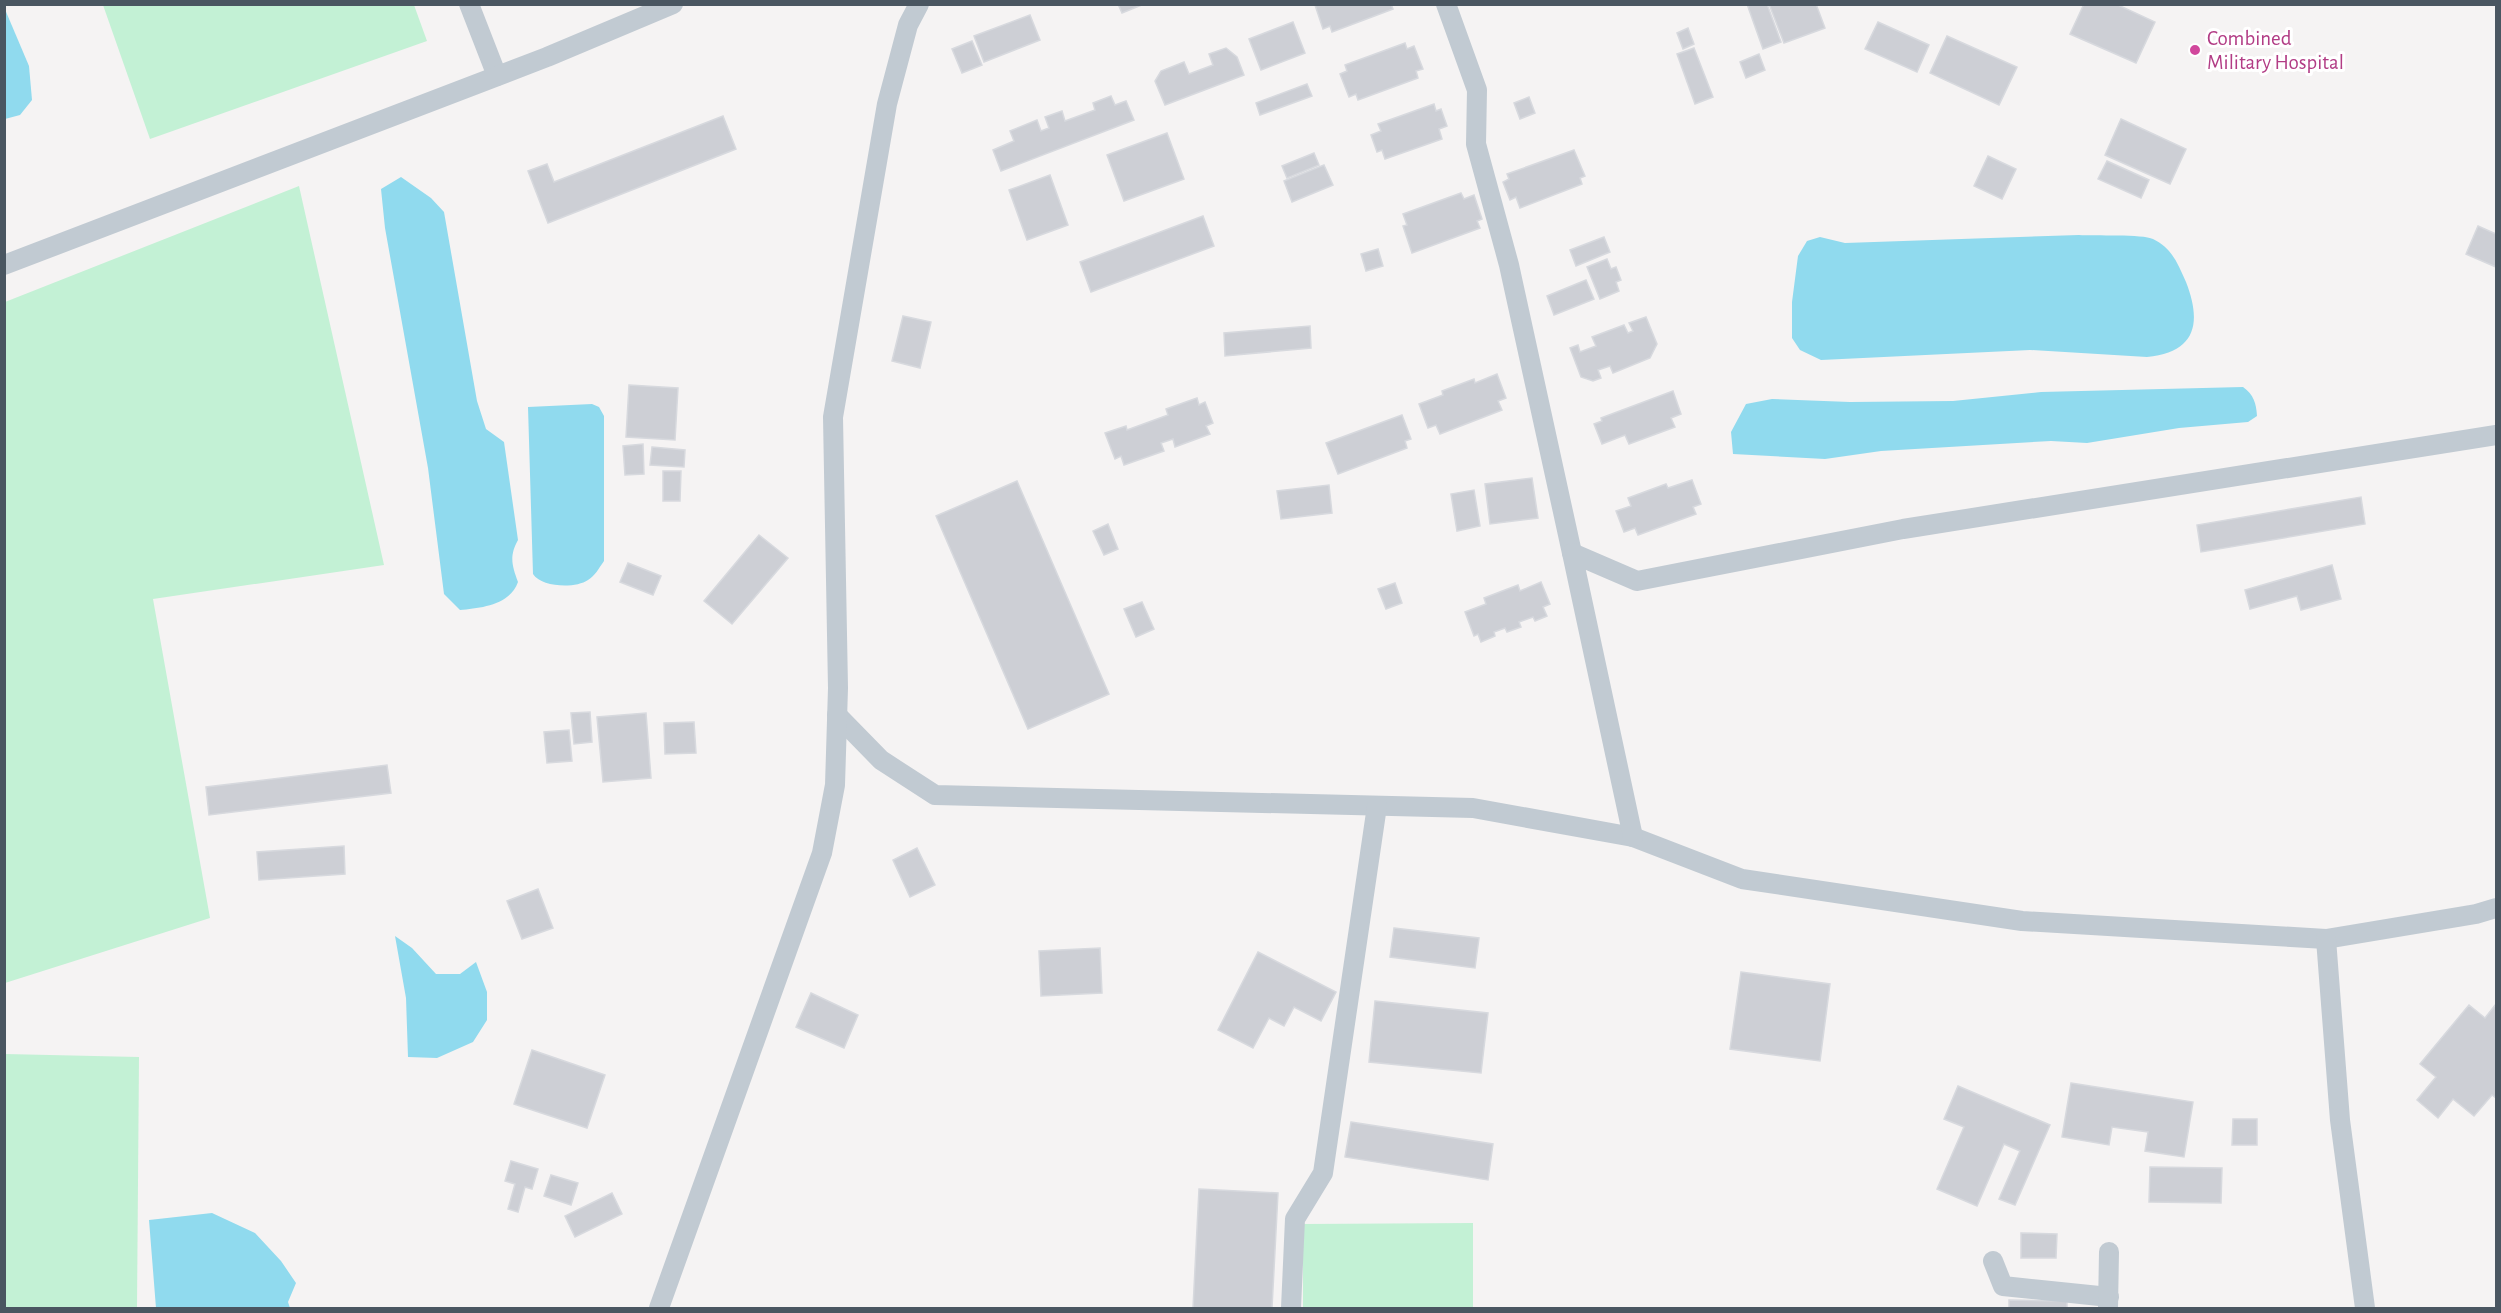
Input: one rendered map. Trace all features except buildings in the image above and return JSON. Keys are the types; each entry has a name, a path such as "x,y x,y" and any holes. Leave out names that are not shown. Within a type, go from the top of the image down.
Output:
{"street":[{"path":"469,4 497,76"},
{"path":"4,265 497,76 673,4"},
{"path":"907,4 908,26"},
{"path":"659,1308 822,853 835,785 837,715 833,417 887,104 908,26 919,4"},
{"path":"1446,4 1477,90 1476,144 1509,265 1633,837"},
{"path":"1572,553 1637,581 1902,529 2496,435"},
{"path":"837,715 881,760 935,795 1473,808 1633,837 1742,879 2022,921 2326,939 2476,914 2496,908"},
{"path":"1291,1308 1295,1219 1323,1173 1377,806"},
{"path":"2326,939 2340,1120 2365,1308"},
{"path":"1993,1261 2003,1286 2109,1303 2109,1252"}],"green space":[{"path":"103,5 414,5 427,41 150,139"},
{"path":"299,186 384,565 153,599 210,918 5,983 5,302"},
{"path":"5,1054 139,1057 137,1308 5,1308"},
{"path":"1473,1223 1473,1308 1303,1308 1303,1224"}],"water":[{"path":"4,7 29,66 32,100 20,115 5,119"},
{"path":"401,177 431,198 444,212 477,401 486,429 504,442 518,540 512,561 518,582 509,596 494,604 477,608 460,610 444,594 428,468 385,228 381,189"},
{"path":"2079,235 2148,237 2160,243 2170,252 2186,282 2194,310 2191,333 2185,342 2176,349 2147,357 2030,350 1821,360 1800,350 1792,338 1792,302 1798,256 1807,241 1820,237 1845,243"},
{"path":"2243,387 2252,396 2257,411 2257,416 2248,422 2179,428 2087,443 2051,441 1881,451 1825,459 1733,454 1731,432 1746,404 1772,399 1850,402 1953,401 2041,392"},
{"path":"592,404 599,407 604,416 604,561 593,576 582,583 550,584 543,582 533,574 528,407"},
{"path":"395,936 412,948 436,974 460,974 476,962 487,992 487,1020 473,1042 437,1058 408,1057 406,998"},
{"path":"212,1213 255,1233 281,1261 296,1283 288,1302 290,1308 156,1308 149,1220"}],"place":[{"name":"Combined Military Hospital","path":"2195,50"}]}
